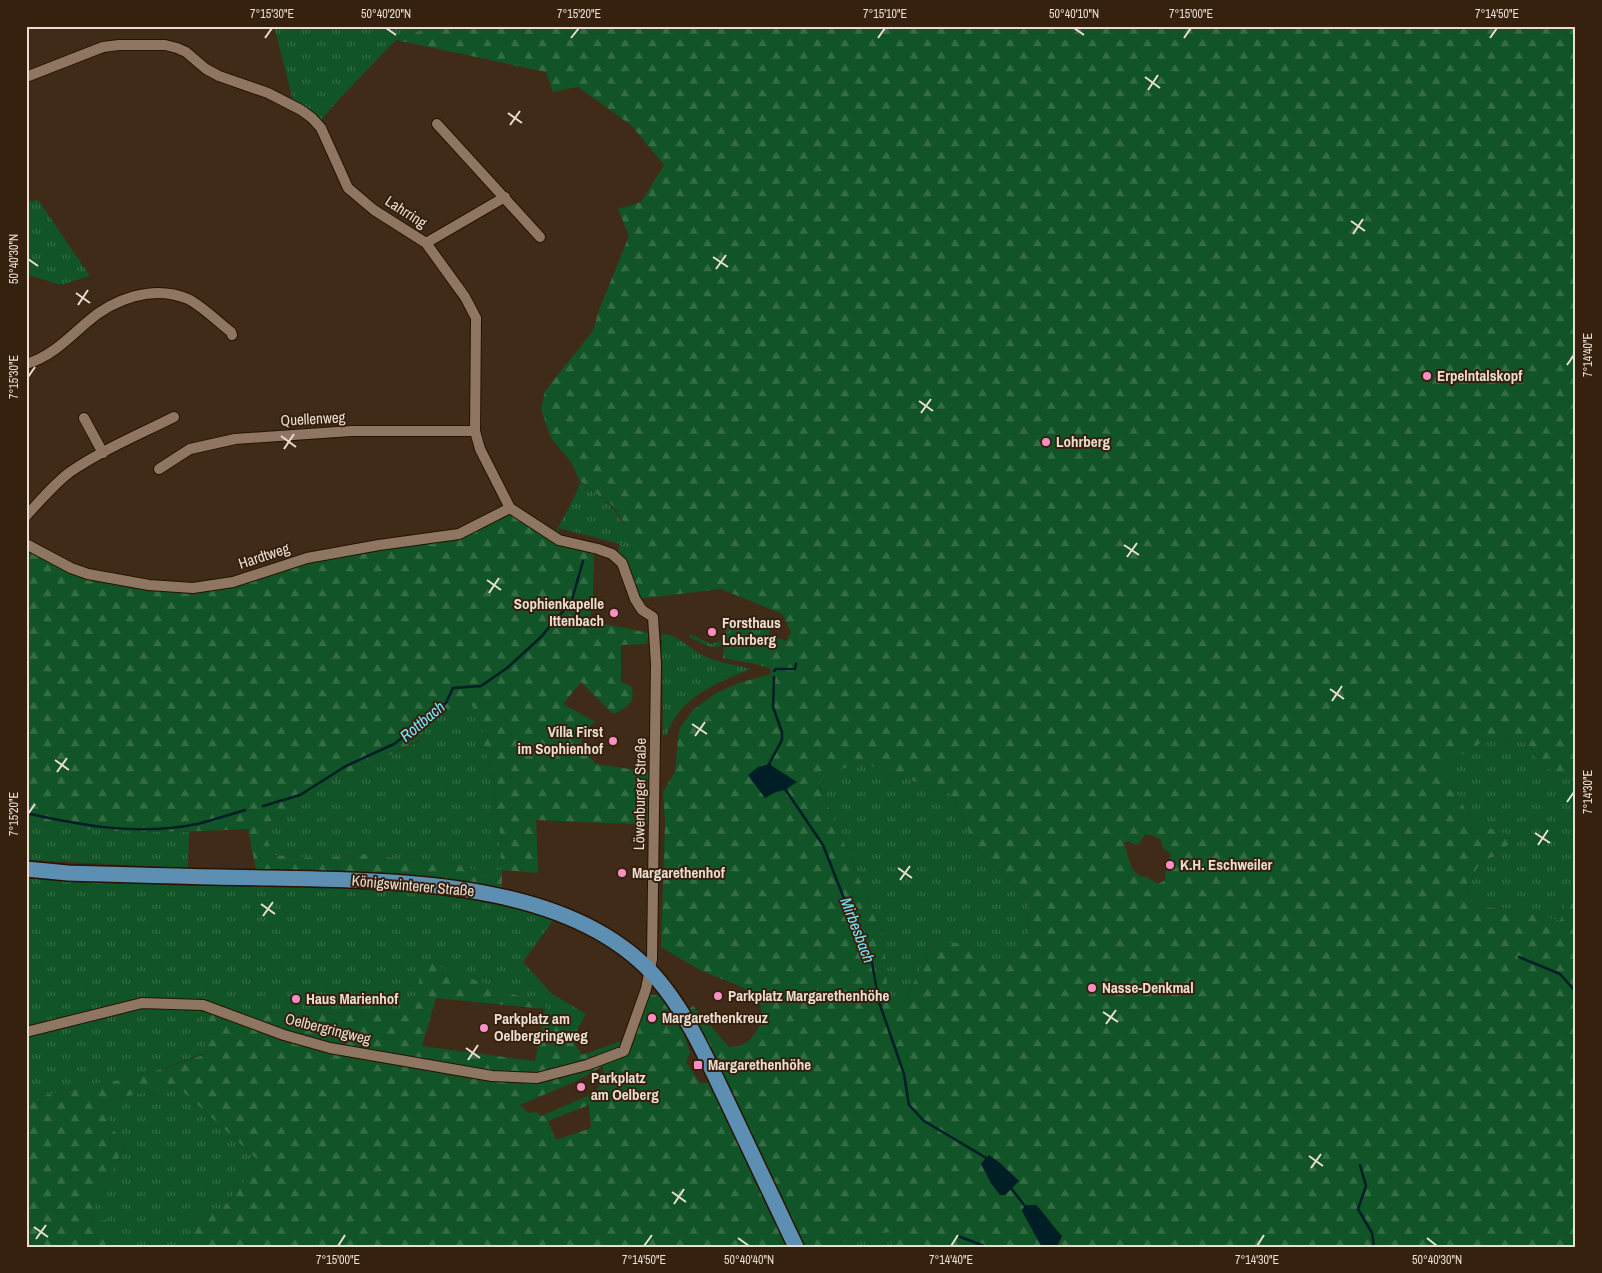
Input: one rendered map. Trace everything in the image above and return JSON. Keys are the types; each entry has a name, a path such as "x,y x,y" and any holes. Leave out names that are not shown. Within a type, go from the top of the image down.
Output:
{"main road":[{"name":"Königswinterer Straße","path":"26,869 68,873 341,880 426,885 466,890 531,904 580,923 616,943 650,971 677,1004 691,1027 796,1247"}],"street":[{"name":"Lahrring","path":"26,77 103,47 165,45 186,52 206,70 218,76 268,93 301,110 312,118 321,128 348,188 374,210 426,243 465,297 476,318 475,431 480,449 510,508 559,540 612,554 622,563 635,598 642,610 653,617"},
{"path":"437,124 540,236"},
{"path":"426,243 505,197"},
{"path":"26,364 38,361 59,347 97,313 128,298 159,292 189,300 231,332 232,335"},
{"path":"26,516 70,472 104,452 174,417"},
{"path":"84,418 104,452"},
{"name":"Quellenweg","path":"160,469 190,449 235,439 352,431 475,431"},
{"name":"Hardtweg","path":"26,544 71,568 88,574 149,585 193,588 233,582 307,558 379,545 460,534 510,508"},
{"name":"Löwenburger Straße","path":"624,1051 646,989 652,948 656,779 656,664 653,617"},
{"name":"Oelbergringweg","path":"26,1032 142,1003 203,1005 284,1035 330,1048 492,1076 537,1078 587,1065 624,1051"}],"green space":[{"path":"274,26 432,26 396,40 320,121 293,100"},
{"path":"432,26 1576,26 1576,782 1542,766 1526,742 1491,737 1443,766 1472,822 1515,837 1500,854 1481,862 1466,886 1468,895 1489,908 1514,909 1560,921 1576,874 1576,1247 1056,1247 1062,1236 1036,1205 1025,1205 1022,1211 1043,1247 895,1247 889,1232 839,1242 840,1247 802,1247 717,1067 709,1044 688,1010 693,1006 729,1047 742,1045 757,1030 763,1018 760,1004 744,988 700,970 661,947 665,823 663,792 675,772 680,728 693,710 716,693 739,683 771,674 770,668 723,658 724,646 769,635 786,641 791,632 782,614 721,589 638,599 622,561 627,542 623,521 614,507 580,481 571,462 551,438 541,409 545,391 593,331 599,310 629,236 618,209 641,202 664,165 631,125 578,87 553,92 546,72 396,40","holes":["857,761 951,794 978,850 1030,902 1026,940 1000,975 979,946 935,940 904,1002 888,1002 884,936 818,783","1145,834 1161,840 1163,848 1171,854 1165,880 1158,884 1147,877 1140,876 1132,869 1124,843 1128,841 1135,845 1140,843","988,1155 1000,1163 1019,1181 1000,1195 981,1164"]},
{"path":"38,200 90,276 60,285 26,274 26,202"},
{"path":"580,482 604,500 623,522 627,542 621,561 618,551 620,544 559,528 557,536 554,535 576,494"},
{"path":"507,507 559,545 594,552 593,596 590,621 649,633 647,644 621,645 621,682 631,686 633,691 630,704 623,710 613,714 581,682 563,704 595,722 582,733 581,747 596,764 650,772 652,825 536,820 538,873 502,870 502,888 435,878 256,871 248,829 137,831 26,824 26,548 72,570 151,585 232,579 378,542 458,532","holes":["471,703 483,731 484,746 496,787 493,817 500,832 501,870 482,873 456,864 393,859 379,853 317,858 274,855 263,831 291,807 334,779 359,770 420,740 427,726 440,716"]},
{"path":"757,623 771,626 769,635 728,646 710,647 689,637 690,634 711,644 723,640 727,630 721,627 722,624"},
{"path":"662,634 675,637 707,657 751,669 713,685 690,701 672,722 667,735 663,735"},
{"path":"471,703 483,731 484,746 496,787 493,817 500,832 501,870 482,873 456,864 393,859 379,853 317,858 274,855 263,831 291,807 334,779 359,770 420,741 427,726 440,716"},
{"path":"1491,737 1526,742 1542,766 1576,782 1576,874 1560,921 1514,909 1489,908 1468,895 1466,886 1481,862 1500,854 1472,822 1443,766"},
{"path":"857,761 951,794 978,850 1030,902 1026,940 999,976 935,940 904,1002 888,1002 884,936 818,783"},
{"path":"26,824 116,831 189,832 188,868 27,860 29,837 26,836"},
{"path":"26,871 433,888 500,897 554,919 523,962 552,994 586,1014 572,1039 545,1006 422,961 415,1015 205,1011 206,1053 134,1078 98,1083 26,1100"},
{"path":"422,960 545,1006 572,1039 582,1055 621,1041 632,1047 647,999 651,995 659,995 684,1033 690,1053 686,1062 700,1083 715,1082 790,1247 192,1247 191,1218 222,1209 260,1162 177,1086 99,1102 124,1149 96,1197 92,1222 106,1220 107,1231 123,1247 26,1247 26,1100 98,1083 134,1078 206,1054 204,1011 414,1015","holes":["436,998 545,1009 535,1061 422,1046","603,1066 604,1076 596,1092 542,1116 536,1112 528,1113 520,1105 574,1082","589,1105 591,1128 556,1140 548,1121"]},
{"path":"177,1086 260,1162 222,1209 191,1218 192,1247 123,1247 107,1231 92,1222 95,1198 124,1149 99,1102"},
{"path":"889,1232 895,1247 840,1247 838,1242"}],"water":[{"path":"769,764 797,782 785,790 765,798 748,775 758,767"},
{"path":"989,1155 1019,1181 1005,1195 1000,1195 981,1164"},
{"path":"1025,1205 1036,1205 1062,1236 1056,1247 1043,1247 1040,1244 1022,1211"}],"waterway":[{"name":"Rottbach","path":"263,806 300,795 346,766 394,744 446,703 453,688 481,686 507,668 542,636 571,603 583,561"},
{"name":"Mirbesbach","path":"774,671 776,669 795,669 796,664"},
{"name":"Mirbesbach","path":"770,765 782,740 782,732 773,707 774,677"},
{"name":"Mirbesbach","path":"785,789 823,845 854,924 871,957 879,1002 904,1074 909,1105 924,1121 988,1159"},
{"name":"Rottbach","path":"26,813 111,828 154,829 197,824 245,810"},
{"path":"1519,957 1560,974 1576,992"},
{"path":"1360,1165 1366,1186 1358,1209 1372,1233 1374,1247"},
{"name":"Mirbesbach","path":"1010,1187 1025,1206"},
{"path":"958,1236 987,1247"}],"place":[{"name":"Erpelntalskopf","path":"1427,376"},
{"name":"Lohrberg","path":"1046,442"},
{"name":"Sophienkapelle Ittenbach","path":"614,613"},
{"name":"Forsthaus Lohrberg","path":"712,632"},
{"name":"Villa First im Sophienhof","path":"613,741"},
{"name":"K.H. Eschweiler","path":"1170,865"},
{"name":"Margarethenhof","path":"622,873"},
{"name":"Nasse-Denkmal","path":"1092,988"},
{"name":"Parkplatz Margarethenhöhe","path":"718,996"},
{"name":"Haus Marienhof","path":"296,999"},
{"name":"Margarethenkreuz","path":"652,1018"},
{"name":"Parkplatz am Oelbergringweg","path":"484,1028"},
{"name":"Margarethenhöhe","path":"698,1065"},
{"name":"Parkplatz am Oelberg","path":"581,1087"}]}
